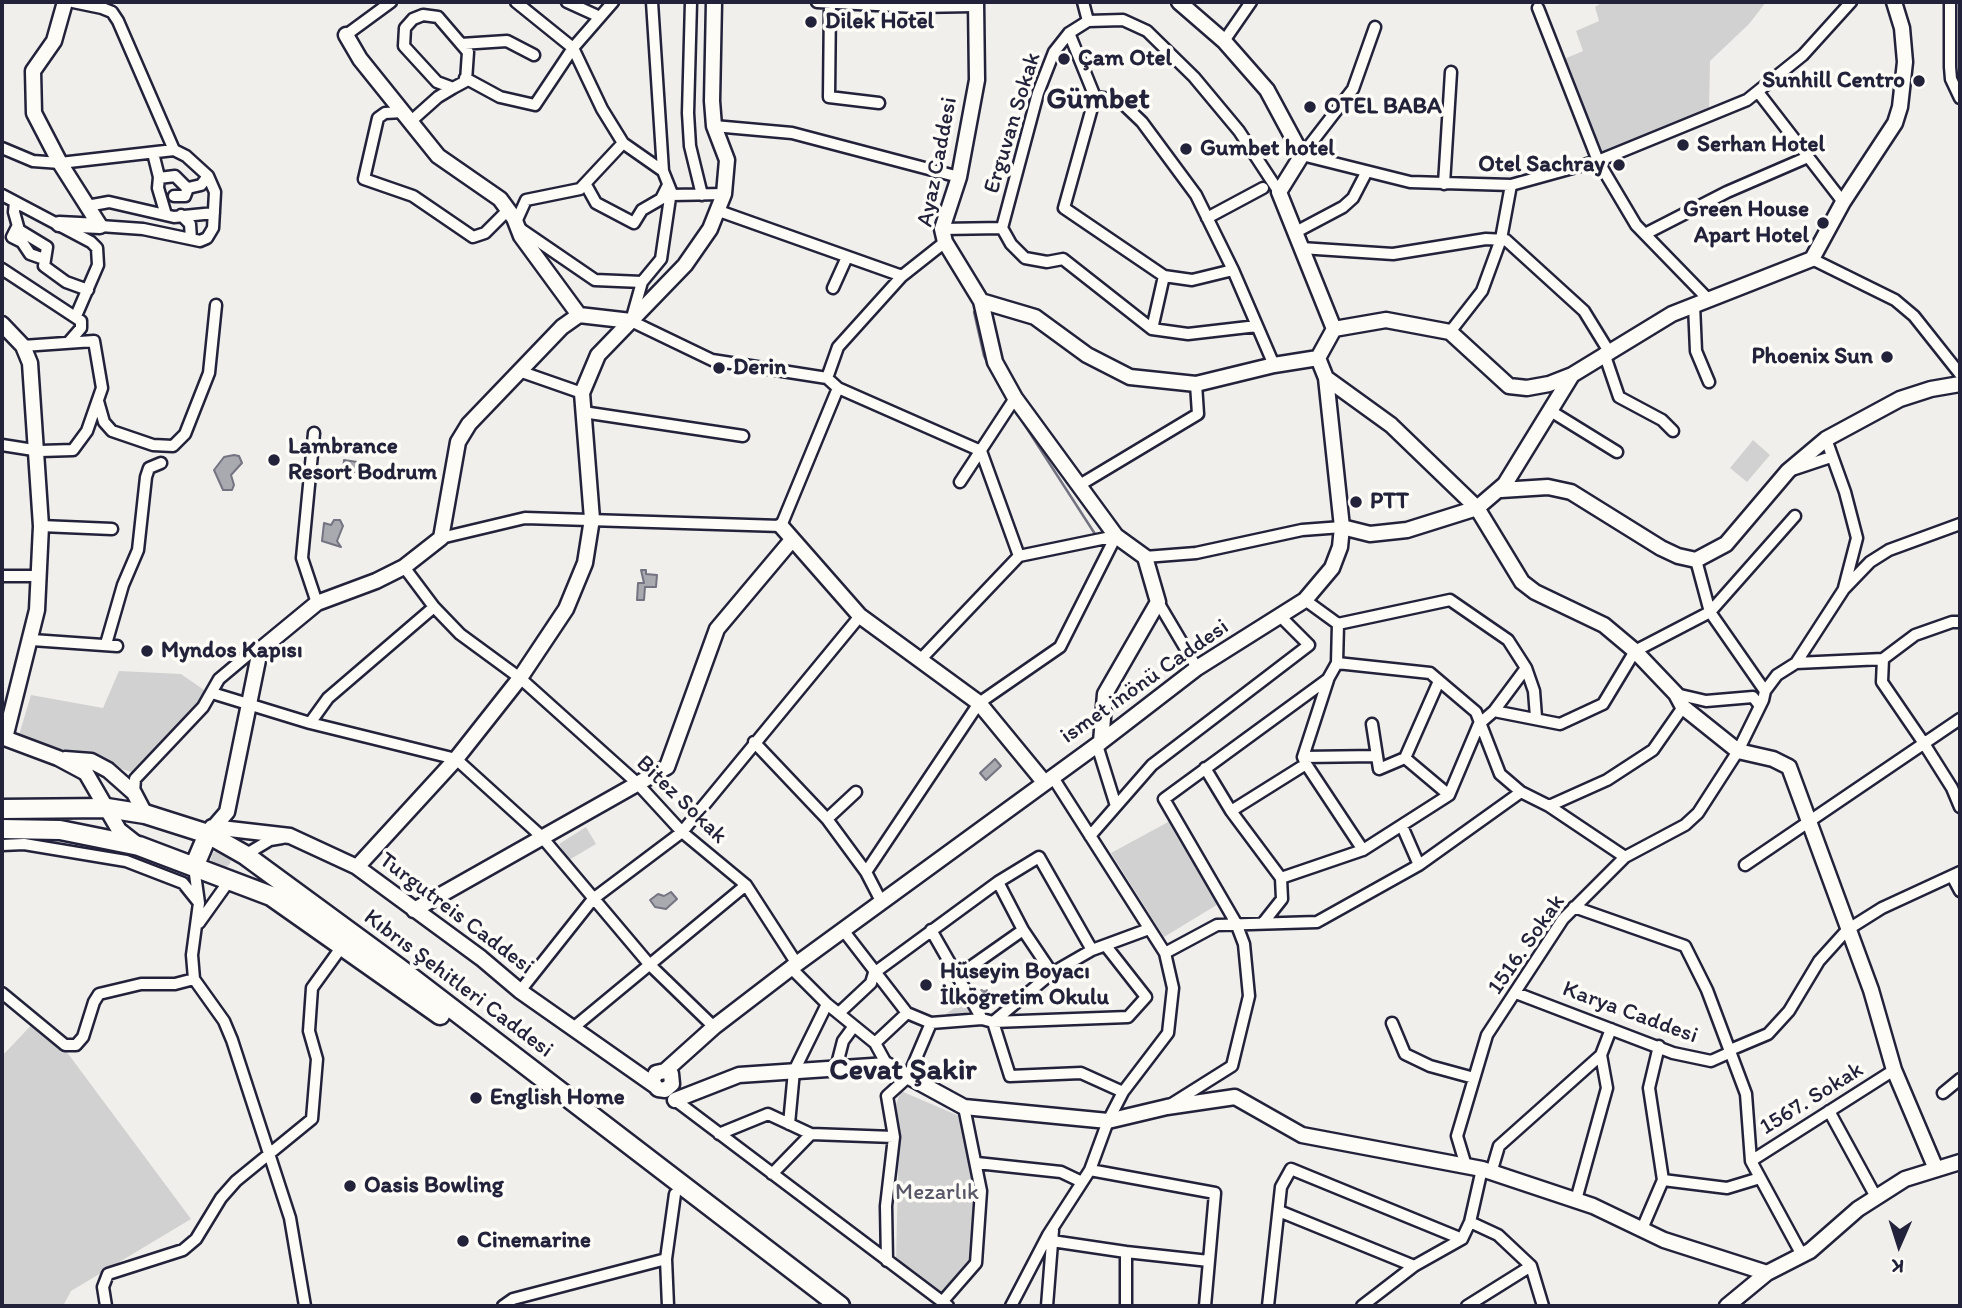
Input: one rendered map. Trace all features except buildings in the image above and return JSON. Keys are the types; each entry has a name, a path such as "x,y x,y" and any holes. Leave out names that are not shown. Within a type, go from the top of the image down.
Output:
{"highway":[{"name":"Kıbrıs Şehitleri Caddesi","path":"2,809 107,808 145,814 210,831 399,968 840,1306"},
{"name":"Kıbrıs Şehitleri Caddesi","path":"2,829 18,827 91,834 139,846 271,896 344,945 821,1306"},
{"path":"194,867 210,831"},
{"path":"229,881 245,855"}],"street":[{"path":"65,2 58,33 37,61 32,81 34,113 60,163 100,226"},
{"path":"73,2 112,12 174,150"},
{"path":"391,2 346,35 360,59 438,156 500,199 579,315 631,321 712,360 827,378 838,388 981,451 1018,556"},
{"path":"516,2 573,48 602,109 623,143 663,171"},
{"path":"567,2 600,17"},
{"path":"465,78 500,97 535,105 573,48 613,2"},
{"path":"631,321 642,282 661,259 669,189 663,171 652,2"},
{"path":"691,2 688,113 690,146 702,195"},
{"path":"357,867 456,759 520,678 566,608 585,563 592,519 582,393 598,355 685,265 710,229 724,194 727,160 714,127 712,101 714,2"},
{"path":"817,2 975,4"},
{"path":"830,2 829,97 879,103"},
{"path":"1083,2 1088,21 1124,20 1147,31 1194,77 1239,131 1279,192 1334,329"},
{"path":"1179,2 1224,41 1274,100 1302,155 1410,182 1511,186 1598,161 1712,116 1758,92 1803,55 1851,2"},
{"path":"1224,41 1251,2"},
{"path":"1334,329 1386,320 1450,332 1509,386 1538,386 1572,375 1606,352 1701,302 1812,259 1843,202 1895,123 1904,93 1902,27 1894,2"},
{"path":"1950,2 1951,79 1960,98"},
{"name":"Ayaz Caddesi","path":"975,4 977,80 959,177 943,236 981,301 995,362 1016,398 1116,536 1145,557"},
{"path":"1538,8 1598,161 1645,234 1701,302 1696,351 1709,382"},
{"path":"453,88 437,82 408,52 403,37 409,22 430,16 438,17 468,52 466,81 407,117 385,113 378,118 363,179 413,196 473,237 514,220 526,200 580,189 623,143"},
{"name":"Erguvan Sokak","path":"1088,21 1069,33 1054,52 1038,93 1002,228 1011,244 1026,257 1047,262 1063,259 1152,329"},
{"path":"1279,192 1302,155 1353,89 1375,27"},
{"path":"1069,33 1095,97 1064,208 1164,276 1192,280 1233,270"},
{"path":"461,44 507,41 534,55"},
{"path":"1444,184 1451,72"},
{"path":"1758,92 1843,202"},
{"path":"1095,97 1119,100 1142,122 1185,177 1233,270 1274,365"},
{"path":"714,127 792,133 959,177"},
{"path":"2,148 33,161 60,163 174,150 186,156 208,176 215,192 212,234 201,241 143,229 59,224"},
{"path":"153,153 159,178 158,188 166,215"},
{"path":"1645,234 1727,192 1808,157"},
{"path":"1294,233 1343,207 1353,198 1366,173"},
{"path":"159,178 175,176 188,189"},
{"path":"174,196 182,197 188,189 201,185 208,176"},
{"path":"586,184 596,203 611,214 634,223 642,210 661,199 669,189"},
{"path":"1450,332 1482,291 1501,239 1511,186"},
{"path":"1207,218 1263,188"},
{"path":"669,189 702,195 724,194"},
{"path":"2,195 59,224 97,248 98,265 76,316"},
{"path":"15,202 17,228 12,237 22,242 30,254 44,259 48,272 88,290"},
{"path":"87,206 109,202 166,215 214,213"},
{"path":"141,210 143,229"},
{"path":"719,211 902,276"},
{"path":"181,215 190,223 191,239"},
{"path":"514,220 595,280 642,282"},
{"path":"827,378 838,347 902,276 943,236 1002,228"},
{"path":"1301,248 1393,254 1486,239 1506,240 1584,311 1606,352 1619,397 1662,421 1673,431"},
{"path":"833,288 847,257"},
{"path":"1812,259 1895,300 1914,316 1960,374"},
{"path":"2,269 81,321 81,328 68,343"},
{"path":"1164,276 1152,329 1188,334 1257,326"},
{"path":"981,301 1035,317 1087,355 1130,377 1196,384 1274,365 1318,358 1334,329"},
{"path":"97,400 104,422 112,432 153,445 173,446 185,435 209,373 216,305"},
{"path":"441,538 458,442 469,424 519,371 579,315"},
{"path":"2,324 23,346 30,363 41,526 32,640 4,738 58,758 86,773 119,830 139,846"},
{"path":"2,445 37,450 73,450 87,431 102,388 94,341 23,346"},
{"name":"ismet inönü Caddesi","path":"660,1079 677,1060 715,1027 881,901 1099,743 1196,668 1305,600 1332,568 1340,547 1342,527 1326,378 1318,358"},
{"path":"519,371 582,393"},
{"path":"1196,668 1158,602 1145,557 1196,552 1302,530 1342,527 1370,534 1407,530 1477,508 1500,489 1572,375"},
{"path":"1326,378 1391,425 1477,508 1522,582 1535,592 1604,625 1635,651 1680,701 1738,751 1773,759 1790,767 1871,990 1894,1070 1936,1169"},
{"path":"1078,486 1198,414 1196,384"},
{"path":"1500,489 1548,487 1571,492 1661,548 1696,560 1726,544 1788,471 1826,439 1900,400 1931,389 1960,384"},
{"path":"781,526 838,388"},
{"path":"960,482 1016,398"},
{"path":"1549,410 1617,452"},
{"path":"583,412 743,436"},
{"path":"314,433 302,558 317,603"},
{"path":"1826,439 1845,492 1857,538 1844,589"},
{"path":"1788,471 1831,457"},
{"path":"106,644 123,585 138,550 146,477 149,468 161,463"},
{"path":"1494,711 1536,717 1560,724 1603,704 1635,651 1710,612 1795,516"},
{"path":"134,793 135,779 212,693 219,679 236,663 250,653 261,650 317,603 376,582 404,567 441,538 525,518 781,526"},
{"path":"1844,589 1870,562 1889,550 1960,524"},
{"path":"41,526 112,529"},
{"path":"781,526 791,541 860,616 979,703 1048,779 1090,836 1164,953 1173,988 1168,1032 1123,1092 1108,1121 1090,1170 1054,1227 1011,1306"},
{"path":"921,659 1018,556 1116,536"},
{"path":"866,872 979,703 1060,647 1116,536"},
{"path":"414,910 667,767 717,629 791,541"},
{"path":"1696,560 1710,612 1765,691"},
{"name":"Bitez Sokak","path":"404,567 434,607 460,634 520,678 637,783 682,832 746,886 794,966 827,1003 875,1043"},
{"path":"2,576 39,576"},
{"name":"1516. Sokak","path":"1466,1166 1457,1136 1488,1035 1574,907 1625,858 1685,825 1698,813 1738,751 1765,691 1777,675 1796,663 1844,589"},
{"path":"1305,600 1338,624 1450,600 1508,640 1526,668 1534,691 1536,717"},
{"path":"1116,806 1099,743 1105,694 1158,602"},
{"path":"310,723 328,698 434,607"},
{"path":"520,991 593,899 682,832 860,616"},
{"path":"1090,836 1152,765 1309,645 1281,617"},
{"path":"1796,663 1883,659 1915,635 1952,622 1960,622"},
{"path":"1338,624 1337,663 1328,679 1304,760 1363,850"},
{"path":"32,640 117,646"},
{"path":"210,831 227,812 261,650"},
{"path":"1883,659 1882,682 1956,786 1960,807"},
{"path":"1337,663 1430,673 1476,712 1500,774 1521,792 1549,806 1625,858"},
{"path":"1281,878 1363,850 1449,795 1479,724 1494,711 1526,668"},
{"path":"1167,1107 1232,1066 1249,996 1244,944 1236,923 1164,799 1328,679"},
{"path":"1372,724 1379,769 1405,758 1439,681"},
{"path":"212,693 310,723 456,759 541,836 649,964 715,1027"},
{"path":"1680,701 1753,697 1760,706"},
{"path":"1549,806 1607,780 1653,750 1680,701"},
{"path":"1745,865 1923,741 1960,719"},
{"path":"754,742 827,819 866,872 881,901"},
{"path":"1231,810 1304,760 1377,756"},
{"path":"58,758 91,761 108,770 134,793 145,814"},
{"path":"1405,758 1449,795"},
{"path":"1205,768 1231,810 1281,878 1282,899 1263,923"},
{"path":"80,807 90,790 86,773"},
{"path":"827,819 856,792"},
{"path":"1164,953 1217,925 1317,922 1419,865 1521,792"},
{"path":"1402,826 1419,865"},
{"name":"Turgutreis Caddesi","path":"210,831 290,836 357,867 520,991 573,1028 660,1079"},
{"path":"245,855 270,841 290,836"},
{"path":"2,845 24,844 126,861 183,883 199,903"},
{"path":"839,1013 871,983 874,972 998,882 1039,856 1093,950"},
{"path":"194,867 199,903 199,924 192,955 194,979 224,1021 290,1218 305,1306"},
{"path":"1956,874 1960,891"},
{"name":"Karya Caddesi","path":"1516,993 1659,1046 1711,1062 1768,1034 1790,1011 1819,961 1847,930 1882,908 1956,874"},
{"path":"199,924 229,881"},
{"path":"998,882 1023,930 1052,973"},
{"path":"573,1028 746,886"},
{"path":"1574,907 1685,946 1731,1051 1746,1094 1751,1161 1760,1178 1727,1188 1663,1180"},
{"path":"988,1021 1052,973 1093,950 1149,929"},
{"path":"843,930 907,1013 931,1023 1128,1017 1146,997 1107,946"},
{"path":"931,930 988,1021 1010,1076 1081,1073 1123,1092"},
{"path":"959,975 1023,930"},
{"path":"105,1305 103,1287 108,1274 183,1250 196,1239 221,1198 236,1181 312,1119 317,1059 309,1031 312,988 344,945"},
{"path":"2,993 65,1045 76,1045 83,1037 99,994 141,984 176,984 194,979"},
{"path":"789,1124 794,1071 827,1003"},
{"path":"907,1013 875,1043 887,1065 964,1107 1108,1121 1167,1107 1235,1097 1302,1135 1486,1171 1576,1200 1664,1240 1767,1272"},
{"path":"887,1261 886,1206 894,1137 887,1096 908,1077 931,1023"},
{"path":"1392,1023 1402,1058 1474,1078"},
{"path":"836,1068 843,1041 854,1026"},
{"path":"1367,1305 1414,1266 1462,1239 1486,1171 1499,1146 1601,1055 1611,1029"},
{"path":"1642,1229 1663,1180 1649,1088 1659,1046"},
{"path":"1576,1200 1607,1088 1601,1055"},
{"path":"675,1100 739,1075 887,1065"},
{"name":"1567. Sokak","path":"1751,1161 1894,1070"},
{"path":"660,1079 675,1100 945,1304 976,1264 981,1191 964,1107"},
{"path":"1943,1093 1960,1079"},
{"path":"1829,1111 1876,1198"},
{"path":"719,1134 768,1114 811,1134 894,1137"},
{"path":"772,1174 811,1134"},
{"path":"1751,1161 1802,1255"},
{"path":"1727,1306 1767,1272 1802,1255 1905,1179 1960,1162"},
{"path":"976,1163 1061,1172 1082,1182"},
{"path":"1268,1306 1281,1187 1292,1169 1462,1239"},
{"path":"1090,1170 1215,1194 1205,1306"},
{"path":"668,1306 666,1259 675,1194"},
{"path":"1279,1210 1414,1266"},
{"path":"1470,1222 1498,1235 1531,1266 1543,1306"},
{"path":"1047,1306 1054,1227"},
{"path":"1052,1241 1209,1261"},
{"path":"1126,1252 1126,1306"},
{"path":"503,1306 513,1299 666,1259"},
{"path":"1467,1306 1531,1266"}],"green space":[{"path":"1603,2 1766,2 1749,24 1710,61 1709,113 1599,154 1564,59 1583,51 1576,31 1599,21 1595,7"},
{"path":"1753,440 1770,455 1747,482 1730,468"},
{"path":"119,671 181,674 207,692 201,706 134,773 19,735 31,695 103,708"},
{"path":"1170,821 1220,903 1164,937 1111,853"},
{"path":"586,827 596,844 569,860 559,844"},
{"path":"217,849 225,849 231,859 225,869 217,869 211,863 211,855"},
{"path":"968,998 975,1009 971,1017 942,1017"},
{"path":"40,1016 191,1219 71,1291 63,1306 2,1306 2,1056"},
{"name":"Mezarlık","path":"901,1091 959,1116 973,1170 976,1188 971,1261 941,1293 896,1262 899,1133 892,1115"}],"shaded area":[{"path":"239,456 242,463 231,475 234,485 232,490 223,490 214,470 224,457"},
{"path":"344,460 364,463 362,473 343,470"},
{"path":"334,520 340,520 343,526 337,541 341,547 322,541 324,523 331,525"},
{"path":"641,570 646,570 646,574 657,575 656,587 645,587 644,600 637,600 638,583 644,583"},
{"path":"995,759 1001,766 986,780 980,773"},
{"path":"671,892 677,899 666,909 655,907 650,900 658,894 664,896"}],"waterway":[{"path":"974,312 984,356 990,368"},
{"path":"1015,410 1095,534"}],"place":[{"name":"Dilek Hotel","path":"811,22"},
{"name":"Çam Otel","path":"1064,59"},
{"name":"Sunhill Centro","path":"1919,81"},
{"name":"OTEL BABA","path":"1310,107"},
{"name":"Serhan Hotel","path":"1683,145"},
{"name":"Gumbet hotel","path":"1186,149"},
{"name":"Otel Sachray","path":"1619,165"},
{"name":"Green House Apart Hotel","path":"1823,223"},
{"name":"Phoenix Sun","path":"1887,357"},
{"name":"Derin","path":"719,368"},
{"name":"Lambrance Resort Bodrum","path":"274,460"},
{"name":"PTT","path":"1356,502"},
{"name":"Myndos Kapısı","path":"147,651"},
{"name":"Hüseyin Boyacı İlköğretim Okulu","path":"926,985"},
{"name":"English Home","path":"476,1098"},
{"name":"Oasis Bowling","path":"350,1186"},
{"name":"Cinemarine","path":"463,1241"}],"district":[{"name":"Gümbet","path":"1098,100"},
{"name":"Cevat Şakir","path":"903,1071"}]}
